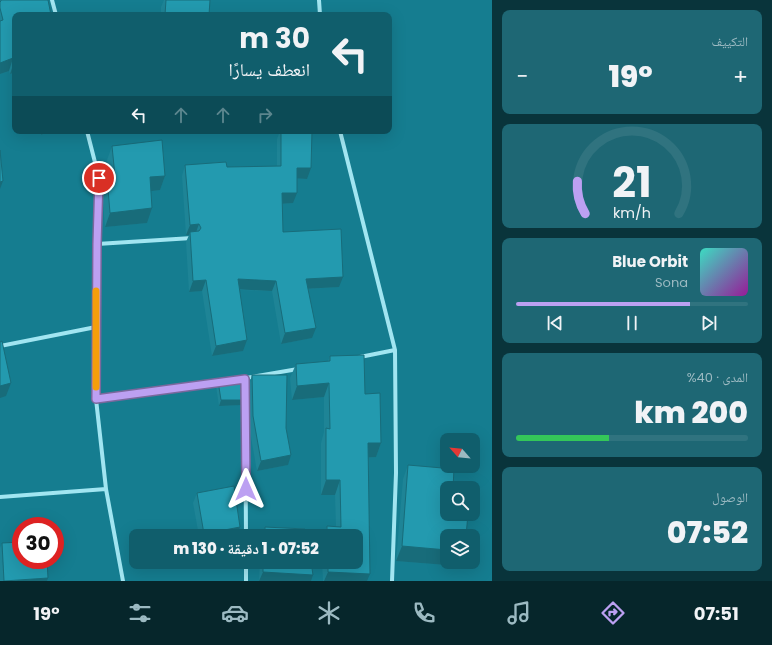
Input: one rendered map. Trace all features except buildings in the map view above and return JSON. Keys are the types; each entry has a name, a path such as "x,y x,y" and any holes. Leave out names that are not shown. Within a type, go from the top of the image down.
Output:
{"street":[{"path":"52,0 55,12"},
{"path":"319,0 320,12"},
{"path":"88,134 99,178 96,399 106,490 123,581"},
{"path":"341,134 395,350 396,473 392,581"},
{"path":"97,244 194,238"},
{"path":"0,346 96,327"},
{"path":"358,357 395,350"},
{"path":"238,380 305,367"},
{"path":"245,379 246,529"},
{"path":"96,399 230,381"},
{"path":"0,497 106,490"},
{"path":"246,569 246,581"}],"slow traffic":[{"path":"96,291 96,387"}],"route":[{"path":"99,178 96,399 245,379 246,489"}]}
